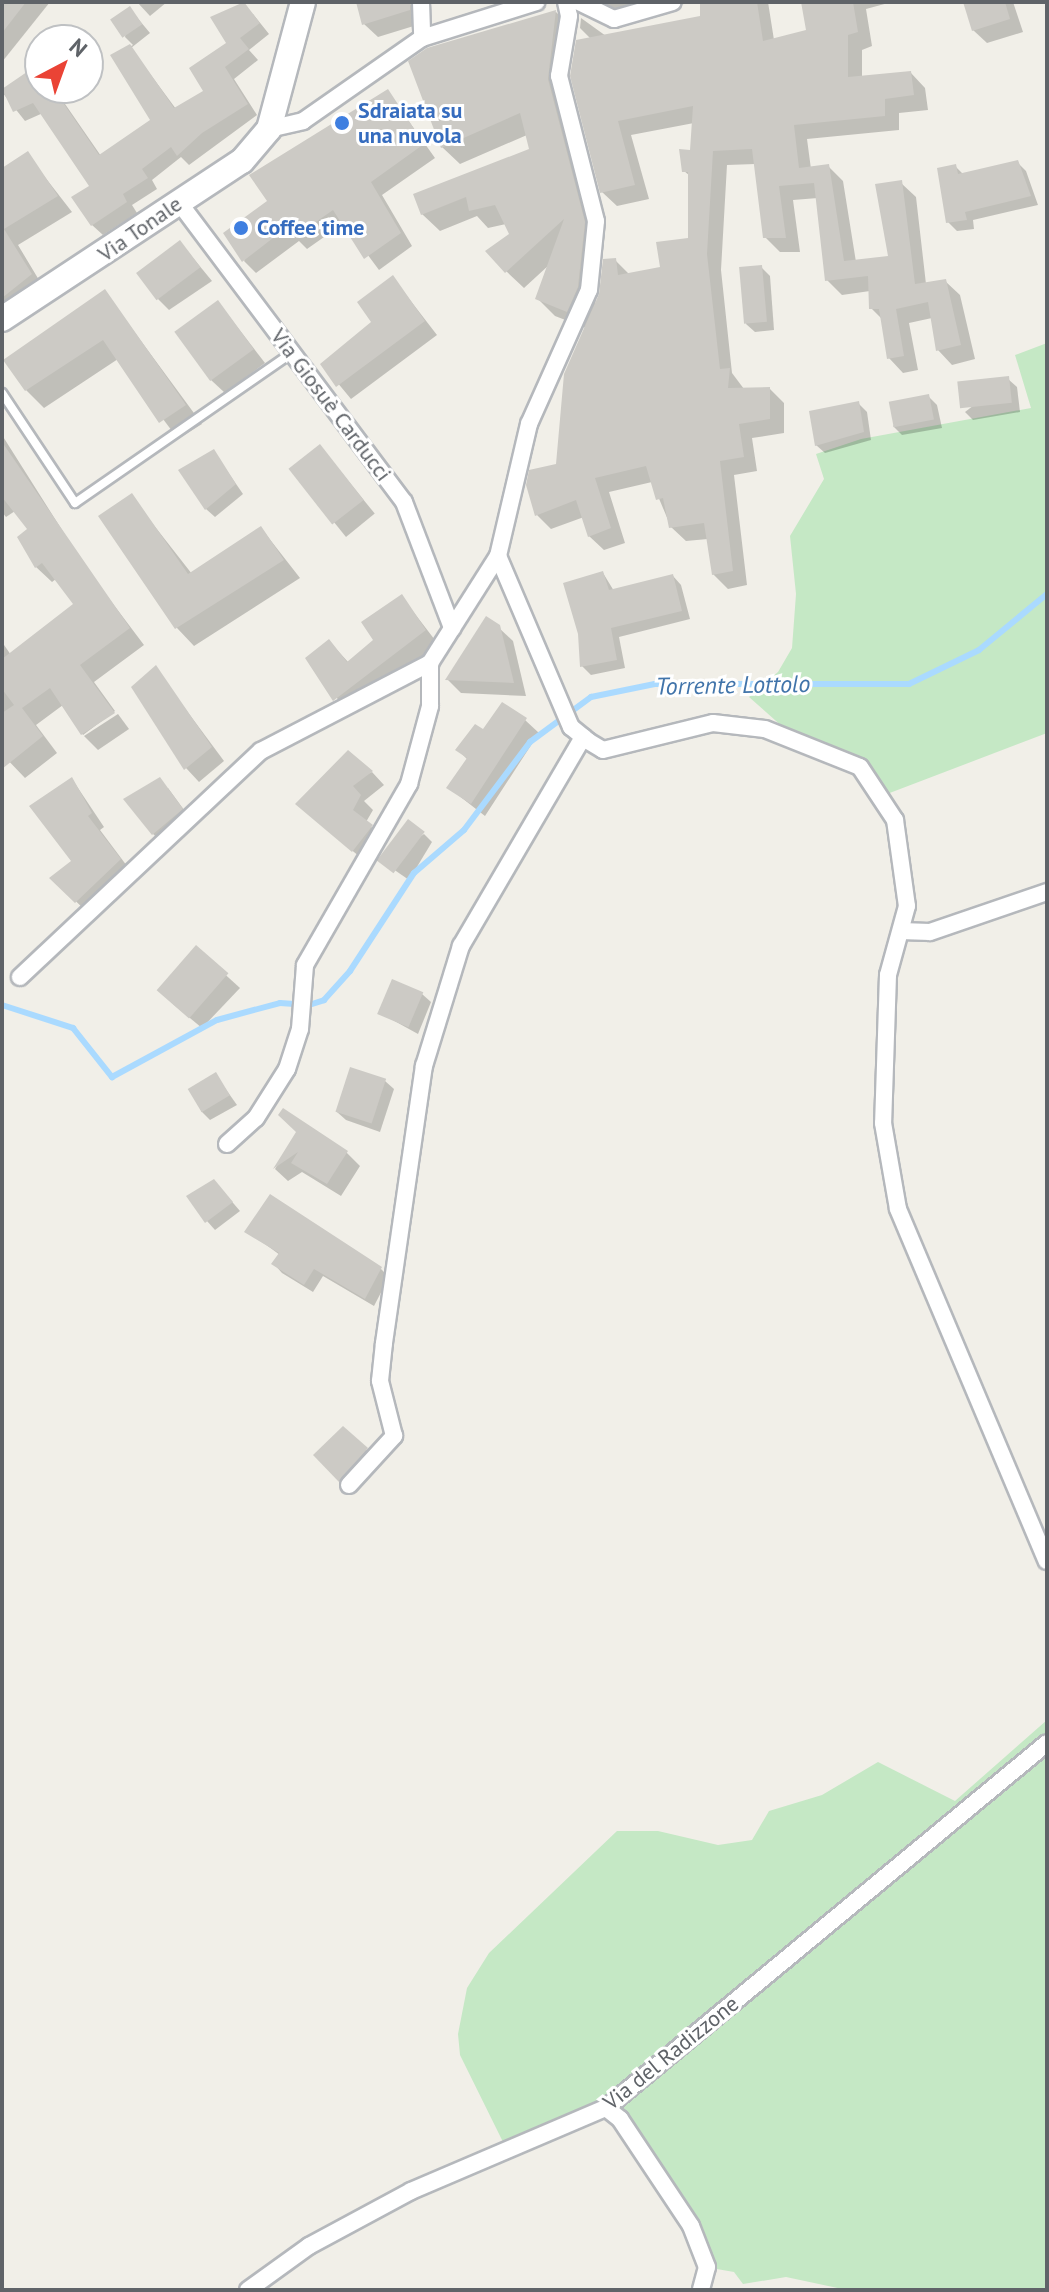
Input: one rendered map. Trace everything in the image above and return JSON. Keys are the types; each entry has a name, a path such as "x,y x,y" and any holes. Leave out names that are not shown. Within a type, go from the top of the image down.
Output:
{"street":[{"path":"303,2 269,129 303,121 422,38 536,2"},
{"path":"421,2 422,38"},
{"path":"20,977 261,751 430,663 498,556 529,424 589,290 596,221 559,76 569,16 566,2"},
{"path":"579,2 614,19 673,2"},
{"name":"Via Tonale","path":"2,319 242,161 269,129"},
{"name":"Via Giosuè Carducci","path":"178,201 404,502 452,628"},
{"path":"498,556 560,700 577,732 603,750 713,723 765,729 860,767 895,820 907,906 888,975 883,1123 898,1209 1047,1561"},
{"path":"227,1144 256,1118 287,1069 300,1029 305,965 409,784 430,706 430,663"},
{"path":"349,1485 394,1436 380,1381 384,1343 424,1066 456,960 577,732"},
{"path":"901,931 930,932 1047,892"},
{"name":"Via del Radizzone","path":"248,2290 309,2246 411,2191 606,2108 1047,1743"},
{"path":"606,2108 620,2119 691,2226 707,2267 701,2290"}],"lane":[{"path":"2,393 75,503 292,353"}],"green space":[{"path":"1047,343 1047,733 887,794 803,745 749,697 778,672 792,648 796,594 790,536 824,479 816,454 861,439 1031,408 1015,355"},
{"path":"1047,1720 1047,2290 847,2290 786,2277 743,2284 734,2272 711,2268 703,2228 610,2097 503,2142 460,2055 458,2034 467,1988 489,1953 617,1831 658,1831 718,1845 752,1840 769,1811 822,1795 878,1762 955,1801"}],"building":[{"path":"2,2 26,2 2,33"},
{"path":"244,2 260,23 240,38 249,49 225,67 248,104 202,133 177,156 171,147 142,169 148,178 123,194 127,202 91,226 71,197 89,186 34,104 64,104 99,155 150,120 110,55 130,44 174,108 203,91 189,68 226,43 210,17"},
{"path":"356,2 410,2 410,10 362,25"},
{"path":"700,2 757,2 763,41 806,30 801,2 853,2 858,32 848,35 848,77 911,71 914,95 885,99 885,116 794,125 799,168 829,164 844,261 888,256 875,184 902,180 915,284 946,279 961,345 936,351 928,302 896,309 904,356 887,359 879,309 869,309 868,276 825,281 814,183 779,186 786,238 763,238 752,149 713,151 707,254 720,369 730,368 728,388 770,387 770,419 739,424 744,457 720,461 733,571 712,575 704,523 669,528 663,498 656,500 646,466 595,478 611,528 588,537 576,500 535,516 526,485 529,470 556,464 564,374 599,294 603,259 616,258 618,275 660,267 656,242 688,238 688,172 682,172 679,149 690,150 693,106 618,121 635,185 600,193 570,76 576,40 700,16"},
{"path":"963,2 1005,2 1010,19 972,31"},
{"path":"130,6 142,24 122,38 110,19"},
{"path":"556,10 548,79 585,222 578,287 567,312 535,299 564,219 505,273 485,251 509,234 495,205 469,211 466,197 421,215 413,194 529,149 520,113 441,148 408,61 427,48"},
{"path":"24,74 24,104 31,104 13,112 2,89"},
{"path":"388,89 424,144 371,182 401,233 364,259 333,210 293,238 286,228 242,262 223,233 267,201 249,175"},
{"path":"28,151 58,196 4,229 32,274 2,298 2,168"},
{"path":"1018,160 1031,196 965,212 967,220 946,223 937,168 956,164 958,174"},
{"path":"180,240 200,267 157,300 136,273"},
{"path":"762,265 767,322 744,324 739,267"},
{"path":"393,275 425,321 336,387 320,364 371,322 357,302"},
{"path":"105,289 186,405 159,423 103,340 25,391 3,360"},
{"path":"218,300 254,349 210,381 174,332"},
{"path":"1009,376 1012,403 960,408 957,381"},
{"path":"929,394 934,420 894,427 889,402"},
{"path":"859,401 864,432 815,446 809,411"},
{"path":"2,442 130,628 80,665 115,713 81,735 50,688 22,708 43,736 2,769 2,713 14,705 2,689 2,659 73,604 42,563 35,568 17,537 27,529 2,497"},
{"path":"320,444 364,500 332,525 288,469"},
{"path":"214,449 236,484 205,510 178,470"},
{"path":"132,493 188,574 261,526 284,560 175,629 98,516"},
{"path":"603,571 609,590 673,574 682,611 611,628 617,660 580,667 578,634 563,583"},
{"path":"402,594 426,630 333,701 305,658 329,639 347,662 373,640 361,622"},
{"path":"486,616 500,625 514,683 445,680"},
{"path":"156,665 212,747 184,770 131,687"},
{"path":"502,702 527,718 471,804 446,788 467,758 455,750 475,724 483,729"},
{"path":"348,750 373,771 353,786 361,795 353,810 373,825 352,852 295,804"},
{"path":"72,777 92,813 88,816 121,859 75,903 49,878 71,861 29,806"},
{"path":"160,777 183,809 152,835 123,799"},
{"path":"408,819 425,832 393,873 377,861"},
{"path":"196,945 228,973 189,1018 157,990"},
{"path":"392,979 423,992 408,1027 377,1014"},
{"path":"350,1067 386,1079 372,1123 335,1112"},
{"path":"216,1072 230,1095 202,1112 188,1089"},
{"path":"283,1108 348,1151 327,1184 291,1163 298,1152 273,1169 296,1132 278,1115"},
{"path":"214,1179 233,1202 205,1223 186,1196"},
{"path":"270,1194 382,1267 365,1299 314,1269 304,1285 271,1264 279,1253 244,1232"},
{"path":"343,1426 368,1448 339,1482 313,1455"}],"waterway":[{"name":"Torrente Lottolo","path":"2,1005 73,1028 112,1077 217,1020 280,1003 309,1005 324,1000 350,971 414,873 464,830 530,742 591,697 655,684 909,684 979,650 1047,594"}],"place":[{"name":"Sdraiata su una nuvola","path":"342,123"},
{"name":"Coffee time","path":"241,228"}]}
